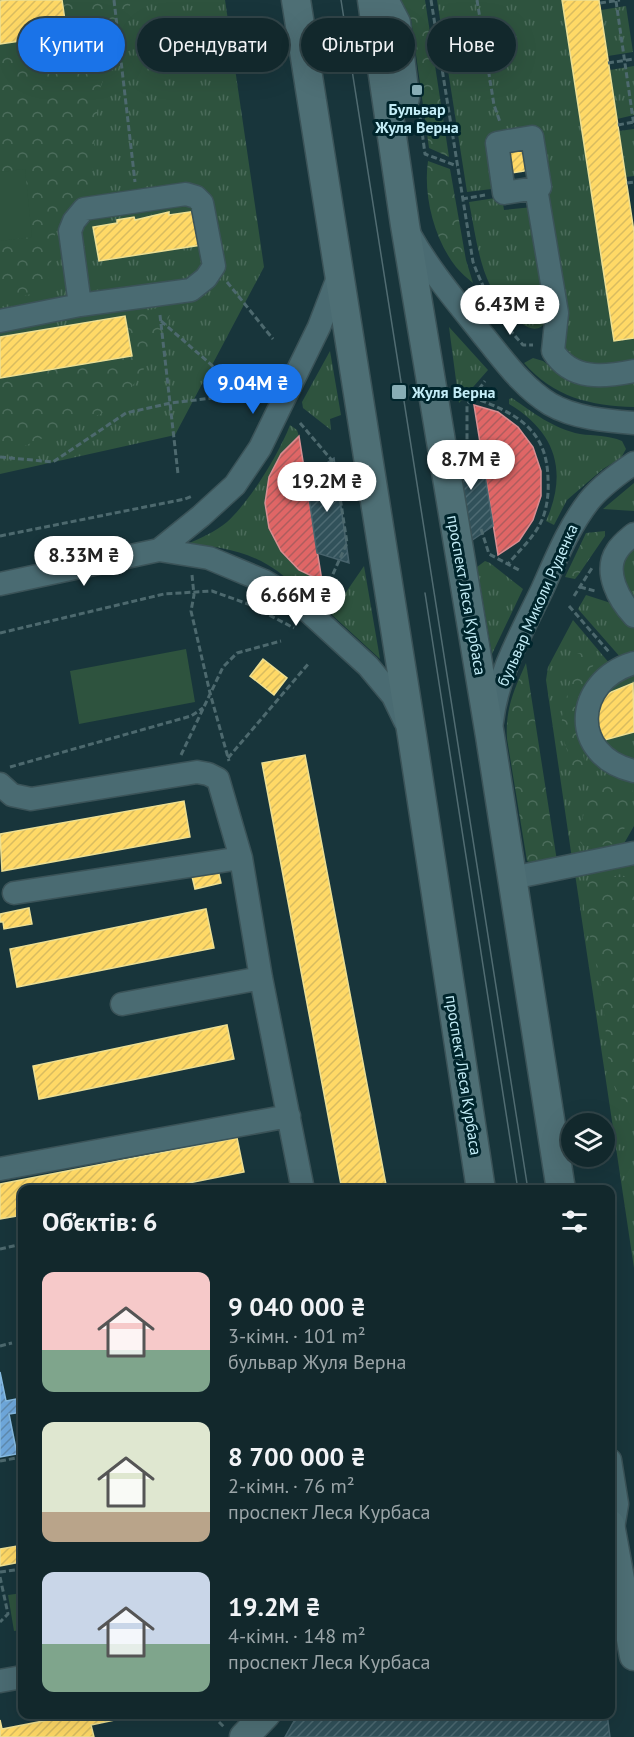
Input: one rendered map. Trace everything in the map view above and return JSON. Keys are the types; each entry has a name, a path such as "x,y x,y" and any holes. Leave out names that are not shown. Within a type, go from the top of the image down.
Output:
{"main road":[{"name":"проспект Леся Курбаса","path":"296,0 480,1185"},
{"name":"проспект Леся Курбаса","path":"372,0 398,182 490,736 560,1185"},
{"path":"384,0 396,23 408,127 406,150 398,182"},
{"path":"615,1544 627,1578 634,1589"},
{"path":"615,1552 634,1656"}],"street":[{"path":"532,137 540,187 536,188 504,193 497,142 532,137"},
{"path":"536,188 557,313 553,351 568,368 582,373 611,374 634,370"},
{"path":"0,321 80,305 191,290 206,278 214,266 202,203 196,197 186,194 84,209 74,221 70,231 80,305"},
{"path":"405,225 438,280 528,387 551,404 581,415 608,421 634,423"},
{"path":"159,550 235,485 260,448 319,327 339,275"},
{"name":"бульвар Миколи Руденка","path":"490,736 494,706 514,647 573,523 590,499 616,475 634,463"},
{"path":"634,534 616,551 611,568 620,598 634,616"},
{"path":"0,584 159,550 209,558 264,581 309,612 368,666 393,696 412,736"},
{"path":"628,665 605,677 594,690 588,702 586,721 588,735 604,758 634,771"},
{"path":"0,784 12,795 31,799 197,772 218,779 241,858 261,978 302,1185"},
{"path":"512,878 634,853"},
{"path":"14,893 241,858"},
{"path":"122,1004 261,978"},
{"path":"0,1169 289,1116"},
{"path":"615,1497 615,1512"},
{"path":"0,1682 18,1678"}],"path":[{"path":"114,0 138,201"},
{"path":"431,0 473,262 483,288 506,326 523,345 537,345"},
{"path":"477,0 494,105 506,141"},
{"path":"600,3 620,0"},
{"path":"616,1 634,123 618,125"},
{"path":"609,63 634,59"},
{"path":"627,183 634,182"},
{"path":"214,266 273,339"},
{"path":"156,295 178,474"},
{"path":"0,457 53,462 126,413 171,403 245,394 161,321"},
{"path":"471,472 467,443 467,405 484,381"},
{"path":"472,397 504,409 527,425 543,447 548,468 549,494 540,524 508,564"},
{"path":"300,423 335,464 347,543 323,596"},
{"path":"0,536 186,499 194,494"},
{"path":"478,522 489,554 519,570"},
{"path":"190,555 194,592 191,611 210,693 232,772 220,784"},
{"path":"0,633 164,594 212,591 248,604 294,628"},
{"path":"569,606 628,665"},
{"path":"172,776 223,667 237,653 281,641"},
{"path":"228,758 309,663"},
{"path":"0,770 191,716 203,708"},
{"path":"0,1249 18,1245"},
{"path":"0,1346 12,1343"},
{"path":"0,1461 18,1458"},
{"path":"0,1572 18,1570"},
{"path":"0,1578 8,1614 0,1622"}],"green space":[{"path":"0,0 225,0 228,18 137,18 137,72 236,72 264,267 175,435 0,474"},
{"path":"62,0 132,0 125,19 65,18"},
{"path":"394,0 425,0 428,18 427,72 436,72 449,157 429,148 415,48 415,18 406,18"},
{"path":"437,0 562,0 614,341 634,338 634,364 610,368 562,357 537,132 500,188 467,192 448,72 516,72 516,18 440,18"},
{"path":"626,6 633,52 608,56 601,10"},
{"path":"18,41 18,72 106,72 99,91 91,182 57,222 47,290 0,302 0,44"},
{"path":"634,66 634,115 617,119 610,70"},
{"path":"634,129 634,176 626,177 619,131"},
{"path":"428,161 450,169 466,260 473,283 448,256 436,230 427,188"},
{"path":"25,169 32,237 0,241 0,172"},
{"path":"502,197 504,210 533,207 548,320 539,328 525,326 508,311 497,298 483,269 469,202"},
{"path":"174,304 156,351 119,406 10,452 0,453 0,378 132,356 125,316"},
{"path":"449,327 488,370 459,403"},
{"path":"330,351 341,415 330,419 331,430 303,408 302,402"},
{"path":"533,358 543,361 556,371 634,377 634,407 588,402 560,392 535,375 524,363"},
{"path":"512,398 561,428 580,434 617,439 622,441 626,449 621,458 603,469 567,500 554,525 546,521 556,486 553,455 538,427 509,404 509,399"},
{"path":"290,425 297,430 299,436 281,454 269,528 281,551 299,570 322,581 325,586 323,589 311,597 308,597 273,568 249,556 239,552 187,544 218,529 236,513 263,476"},
{"path":"634,483 634,511 603,509"},
{"path":"605,531 605,536 575,579 565,577 586,533"},
{"path":"634,545 634,604 625,583 621,565"},
{"path":"485,561 523,589 492,654 477,567"},
{"path":"364,566 380,659 331,614"},
{"path":"586,595 617,605 634,624 634,655 621,658 578,609"},
{"path":"573,620 610,664 579,719 634,777 634,826 622,847 572,859 546,680 548,667"},
{"path":"186,649 195,702 79,724 70,671"},
{"path":"578,653 589,654 595,662 578,694 573,716 587,770 582,772 572,766 561,731 573,658"},
{"path":"526,663 557,861 533,864 527,861 507,739 509,709"},
{"path":"634,673 634,761 620,758 600,742 605,688"},
{"path":"606,776 612,776 632,786 629,816 615,844 584,846 580,842 583,815 594,789"},
{"path":"627,864 634,865 634,1268 615,1141 615,1113 611,1113 575,874"},
{"path":"593,877 630,877 634,883 634,1107 621,1098 610,1077 602,992 584,908 584,884"},
{"path":"18,1594 18,1630 14,1631 8,1595"}],"building: Житло":[{"path":"62,0 65,18 18,18 18,41 0,44 0,1"},
{"path":"562,0 599,0 634,232 634,338 614,341"},
{"path":"508,144 530,149 529,167 524,171 512,173"},
{"path":"196,211 201,245 99,261 93,227 117,223 117,220 134,217 135,220 169,212 169,215"},
{"path":"125,316 132,356 0,378 0,337"},
{"path":"263,659 287,678 274,695 250,676"},
{"path":"633,683 634,732 597,742 592,700"},
{"path":"305,755 386,1185 341,1185 262,763"},
{"path":"184,801 190,837 2,871 0,834"},
{"path":"217,866 221,883 195,889 191,872"},
{"path":"29,908 32,924 4,929 3,922 0,922 0,914"},
{"path":"206,909 214,948 17,987 10,949"},
{"path":"227,1025 234,1059 39,1099 33,1066"},
{"path":"237,1138 244,1172 179,1185 18,1185 18,1216 0,1219 0,1184"},
{"path":"17,1546 18,1563 0,1566 0,1549"},
{"path":"53,1719 119,1719 91,1725 94,1737 0,1737 0,1720 2,1729"}],"building: Торгівля":[{"path":"474,405 498,412 518,427 533,447 541,471 541,496 533,520 519,541 498,555"},
{"path":"299,436 322,581 299,570 281,551 269,528 265,503 269,477 281,454"}],"building: Школи":[{"path":"0,1372 6,1401 18,1399 18,1413 9,1414 17,1454 0,1457"}],"building: Інше":[{"path":"449,440 481,451 493,526 465,545"},
{"path":"334,458 349,563 317,553 306,477"},
{"path":"295,1719 608,1719 610,1737 285,1737"}],"tram line":[{"path":"341,0 527,1185"},
{"path":"425,593 517,1185"}],"place":[{"name":"Бульвар Жуля Верна","path":"417,90"},
{"name":"Жуля Верна","path":"399,392"}]}
